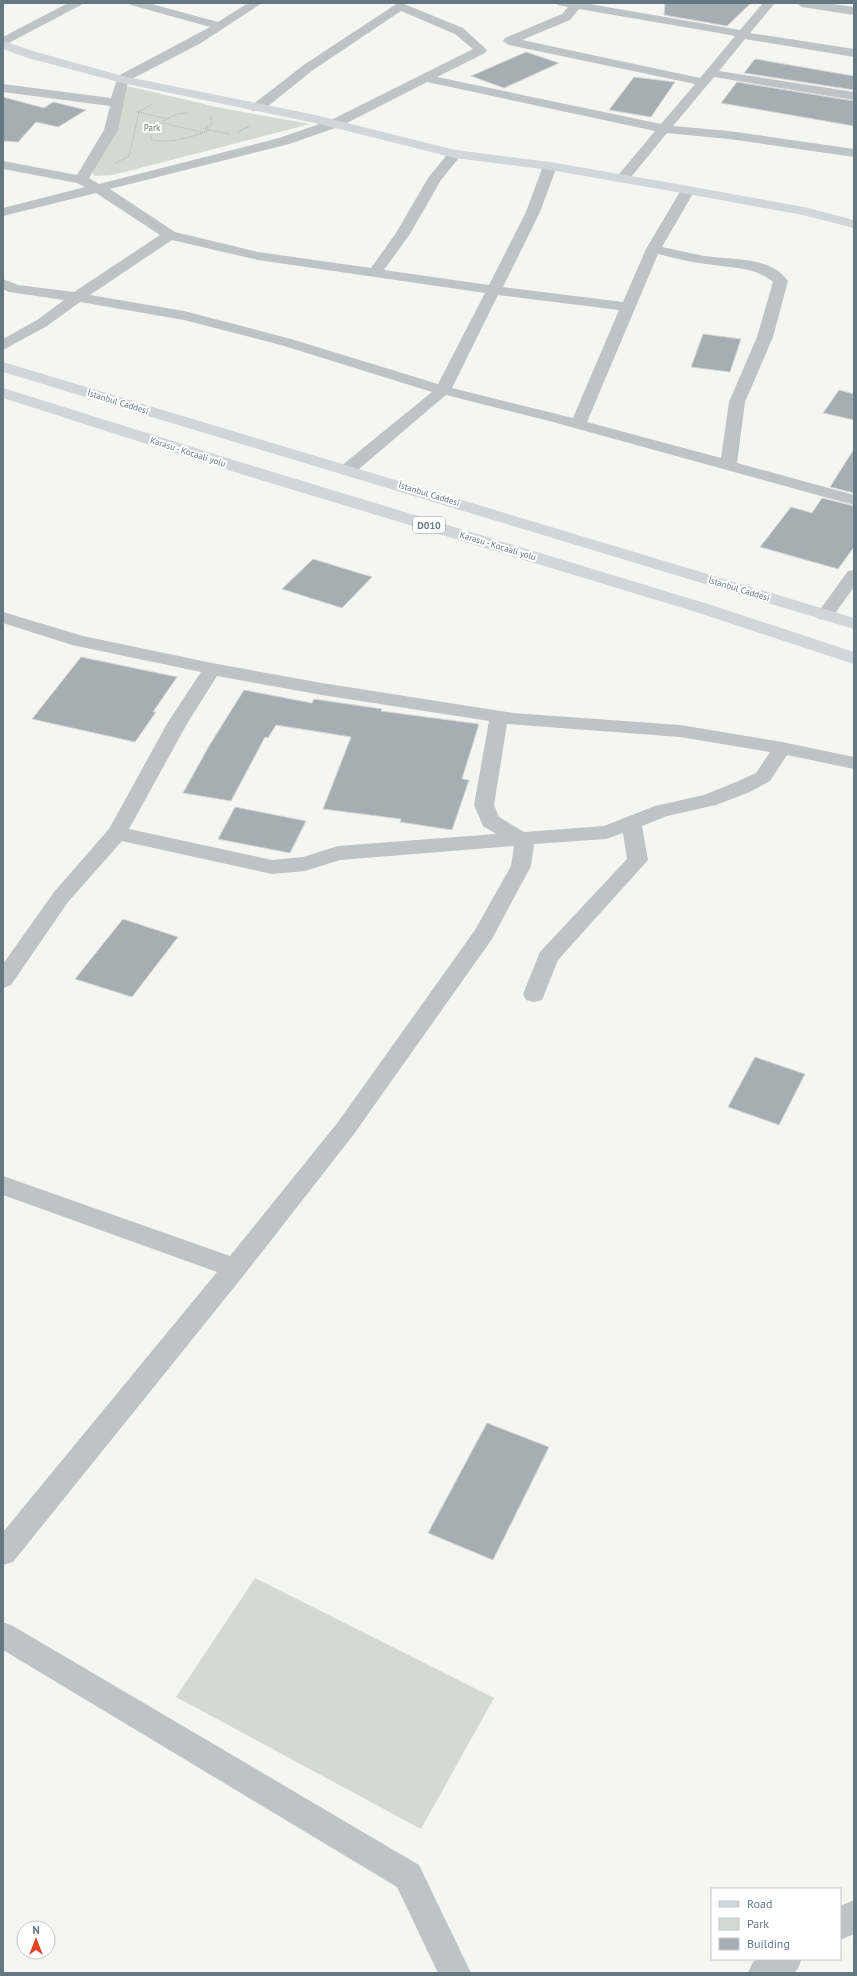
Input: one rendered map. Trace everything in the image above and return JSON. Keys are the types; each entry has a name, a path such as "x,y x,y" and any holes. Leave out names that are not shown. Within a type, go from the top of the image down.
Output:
{"main road":[{"path":"4,41 32,55 218,99 260,105"},
{"path":"126,77 462,148 812,204 854,215"},
{"path":"340,121 455,154 626,175 688,190 804,211 854,224"},
{"name":"İstanbul Caddesi","path":"3,367 854,624"},
{"name":"Karasu - Kocaali yolu","path":"3,394 234,466 702,608 854,658"}],"street":[{"path":"4,41 78,3"},
{"path":"135,3 220,26"},
{"path":"81,180 111,130 117,103 126,77 220,26 256,3"},
{"path":"387,3 402,4 459,31 481,50"},
{"path":"562,3 577,4 719,29 760,39 854,53"},
{"path":"626,175 768,3"},
{"path":"802,3 854,11"},
{"path":"260,105 309,66 402,4"},
{"path":"3,212 100,189 271,144 340,121 481,50 510,41 566,17 577,4"},
{"path":"510,41 707,78 854,96"},
{"path":"426,78 665,129 729,135 854,152"},
{"path":"3,88 117,103"},
{"path":"375,272 402,234 435,178 455,154"},
{"path":"3,165 81,180 100,189 170,235 258,256 493,290 628,307"},
{"path":"347,470 443,390 533,212 550,166"},
{"path":"578,424 653,249 688,190"},
{"path":"3,345 42,323 170,235"},
{"path":"653,249 706,260 748,265 775,275 781,281 765,337 737,402 728,466"},
{"path":"3,283 14,289 78,297 184,316 286,342 443,390 578,424 854,500"},
{"path":"825,615 854,575"},
{"path":"3,617 79,641 212,669 499,717 680,731 782,748 854,763"},
{"path":"3,980 61,897 117,833 178,722 212,669"},
{"path":"499,717 484,805 490,821 515,836 525,839"},
{"path":"117,833 272,867 305,864 338,853 606,832 662,812 709,800 763,777 782,748"},
{"path":"534,994 548,957 638,860 631,823"},
{"path":"3,1553 235,1268 346,1128 484,934 521,866 525,839"},
{"path":"3,1185 235,1268"},
{"path":"3,1635 408,1876 455,1973"},
{"path":"841,1923 854,1916"},
{"path":"764,1973 784,1960"}],"path":[{"path":"201,112 218,99"},
{"path":"139,112 166,119"},
{"path":"210,130 206,128 212,124 210,116 201,112 177,114 166,119 150,131 151,140 166,143 183,141 210,130 271,144"},
{"path":"160,123 204,132"}],"green space":[{"name":"Park","path":"127,86 221,108 310,124 113,175 95,176 92,172"},
{"path":"255,1578 494,1698 421,1829 176,1697"}],"building":[{"path":"665,3 751,3 727,26 664,15"},
{"path":"526,52 559,63 504,88 471,76"},
{"path":"755,59 854,76 854,90 744,73"},
{"path":"634,77 675,82 651,117 609,110"},
{"path":"737,82 854,101 854,126 721,103"},
{"path":"3,97 44,108 53,102 86,110 58,127 36,122 18,142 3,141"},
{"path":"703,334 741,339 730,372 691,367"},
{"path":"839,390 854,394 854,420 823,413"},
{"path":"854,449 854,493 830,487"},
{"path":"822,498 854,506 854,547 838,569 760,547 791,507 812,513"},
{"path":"313,559 372,577 342,608 282,589"},
{"path":"81,657 177,677 153,712 156,712 135,742 32,719"},
{"path":"244,690 312,703 314,699 382,709 381,711 479,724 462,779 469,780 452,830 400,822 401,819 323,809 351,737 276,725 268,738 265,737 231,801 183,793 209,746"},
{"path":"235,807 306,821 290,853 218,839"},
{"path":"123,919 178,937 132,997 75,979"},
{"path":"755,1057 805,1074 779,1125 728,1107"},
{"path":"487,1423 549,1447 493,1560 428,1533"}]}
